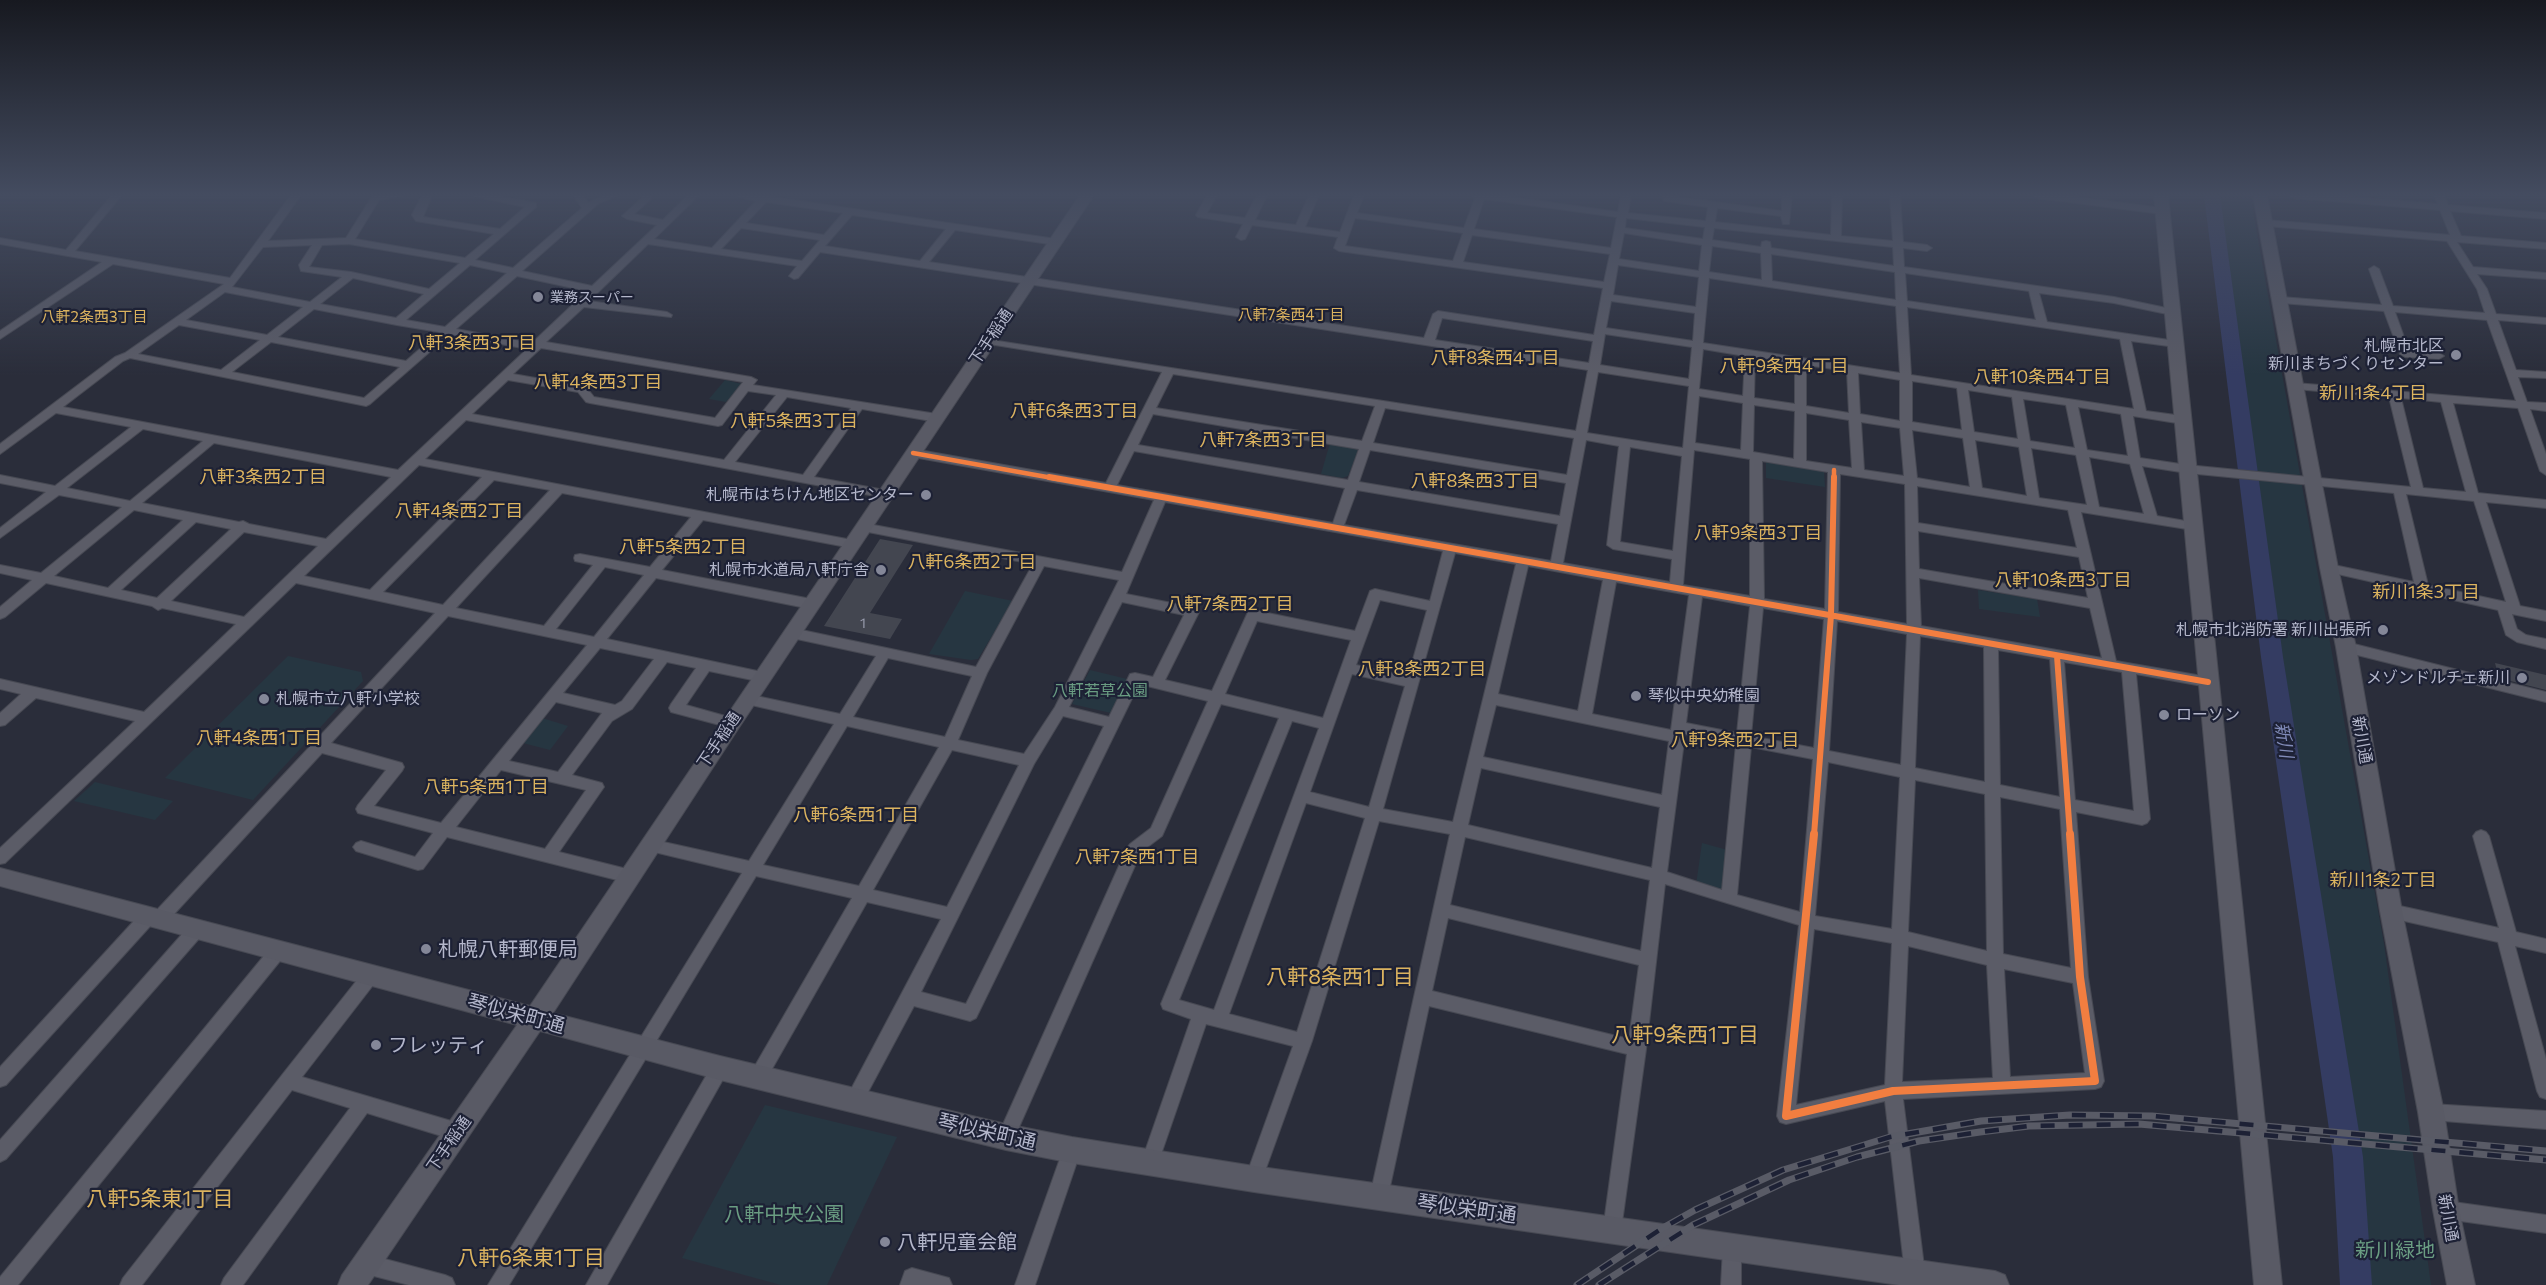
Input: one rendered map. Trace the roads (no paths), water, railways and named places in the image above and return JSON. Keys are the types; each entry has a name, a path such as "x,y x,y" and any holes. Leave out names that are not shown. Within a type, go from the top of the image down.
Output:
{"main road":[{"name":"下手稲通","path":"359,1274 535,1019 730,723 1047,255"},
{"path":"2167,255 2182,420 2194,470 2193,526 2268,1285"},
{"name":"新川通","path":"2272,255 2295,386 2305,481 2329,568 2346,647 2391,911 2431,1112 2446,1210 2461,1285"},
{"name":"琴似栄町通","path":"0,877 720,1068 1006,1137 1254,1179 1995,1285"}],"street":[{"path":"85,255 228,285 311,306 751,380 718,422 590,400 582,389 506,376"},
{"path":"0,450 56,410 58,404 119,359 129,355 228,285 252,255"},
{"path":"311,255 304,265 305,269 351,275 430,292"},
{"path":"431,255 595,290"},
{"path":"397,322 474,255"},
{"path":"129,355 366,402 535,255"},
{"path":"0,858 631,255"},
{"path":"741,255 803,264"},
{"path":"794,276 810,255"},
{"path":"859,255 1593,369 1747,399 2194,470 2546,504"},
{"path":"922,265 930,255"},
{"path":"1387,255 1609,291 1701,311"},
{"path":"1457,265 1460,255"},
{"path":"1609,255 1704,275 2176,344"},
{"path":"1676,588 1706,255"},
{"path":"1766,255 1767,284"},
{"path":"1794,255 2114,300 2172,312"},
{"path":"1898,255 1911,483 1914,629 1902,938 1893,1091 1915,1274"},
{"path":"2462,255 2482,289 2546,471"},
{"path":"1556,568 1615,256"},
{"path":"0,336 112,260"},
{"path":"2374,269 2405,354 2439,356"},
{"path":"2470,270 2546,276"},
{"path":"223,374 351,275"},
{"path":"2033,288 2042,324"},
{"path":"2280,300 2546,321"},
{"path":"581,303 667,315"},
{"path":"1428,343 1437,314 1698,346 2182,420"},
{"path":"177,321 408,365"},
{"path":"2126,336 2141,414"},
{"path":"989,341 1624,443 1751,456 2193,526"},
{"path":"1729,898 1757,601 1747,399 1750,354"},
{"path":"1800,465 1801,362"},
{"path":"1852,369 1858,474"},
{"path":"1110,488 1169,370"},
{"path":"2512,373 2546,375"},
{"path":"2295,386 2546,407"},
{"path":"746,387 937,418"},
{"path":"1962,387 1977,493"},
{"path":"727,465 784,393"},
{"path":"2394,393 2418,492"},
{"path":"2017,395 2034,502"},
{"path":"2446,398 2509,609 2511,632 2522,639 2546,644"},
{"path":"2071,403 2094,511"},
{"path":"1337,528 1381,404"},
{"path":"806,479 859,405"},
{"path":"56,410 402,475"},
{"path":"1149,410 1572,480"},
{"path":"2126,411 2135,461 2152,520"},
{"path":"463,416 886,494"},
{"path":"0,534 139,427"},
{"path":"0,438 13,441"},
{"path":"0,614 212,439"},
{"path":"1624,443 1613,544 1679,556"},
{"path":"1130,447 1564,521"},
{"path":"913,453 2208,682"},
{"path":"417,460 852,544"},
{"path":"1834,470 1831,615 1821,756 1807,921 1786,1116 1893,1091 2095,1081 2080,977 2058,656"},
{"path":"372,595 491,475"},
{"path":"0,479 243,525 328,544"},
{"path":"0,1079 319,746 559,488"},
{"path":"2399,490 2422,588"},
{"path":"854,1101 910,997 1028,761 1060,710 1118,597 1161,497"},
{"path":"2074,508 2110,664"},
{"path":"361,847 418,864 700,515"},
{"path":"109,594 195,516"},
{"path":"158,604 243,525"},
{"path":"1912,526 2085,554"},
{"path":"863,527 1126,577"},
{"path":"1254,1179 1303,1041 1374,814 1450,548"},
{"path":"580,558 811,604"},
{"path":"1379,1196 1459,829 1523,561"},
{"path":"547,631 602,562"},
{"path":"758,1077 950,743 980,674 1040,562"},
{"path":"2329,568 2546,616"},
{"path":"0,569 247,622"},
{"path":"1913,572 2097,604"},
{"path":"1584,718 1610,577"},
{"path":"293,578 762,677"},
{"path":"1612,1230 1696,592"},
{"path":"1219,1019 1326,724 1376,594 1435,607"},
{"path":"1118,597 1192,612 1157,683"},
{"path":"1006,1137 1135,848 1157,832 1253,615 1359,637"},
{"path":"792,633 980,674"},
{"path":"1990,645 1995,960 2002,1084"},
{"path":"2346,647 2546,698"},
{"path":"498,1285 845,721 885,652"},
{"path":"562,778 607,717 627,705 664,656"},
{"path":"706,665 676,708 730,723"},
{"path":"1490,698 1584,718 1745,741 2142,819 2128,667"},
{"path":"1347,668 1412,683"},
{"path":"910,997 970,1013 1135,678 1326,724"},
{"path":"0,684 147,718"},
{"path":"0,721 34,692"},
{"path":"554,696 617,711"},
{"path":"747,699 1028,761"},
{"path":"1060,710 1113,723"},
{"path":"1287,714 1169,1005 1303,1041"},
{"path":"319,746 397,767 363,809 628,876"},
{"path":"1475,761 1669,803"},
{"path":"498,764 597,787 548,856"},
{"path":"1300,796 1374,814 1459,829 1660,876 1807,921 1902,938 2080,977"},
{"path":"2481,836 2546,1091"},
{"path":"650,845 950,914"},
{"path":"1442,910 1649,960"},
{"path":"2391,911 2546,946"},
{"path":"0,1153 197,929"},
{"path":"6,1285 278,951"},
{"path":"130,1285 371,975"},
{"path":"1424,997 1637,1049"},
{"path":"1150,1163 1201,1015"},
{"path":"596,1285 720,1068"},
{"path":"288,1081 458,1132"},
{"path":"231,1285 363,1104"},
{"path":"2431,1112 2546,1120"},
{"path":"1025,1285 1072,1150"},
{"path":"2446,1210 2546,1224"},
{"path":"1731,1285 1732,1248"},
{"path":"359,1274 445,1285"},
{"path":"909,1285 912,1278 942,1285"}],"waterway":[{"name":"新川","path":"2220,255 2272,657 2348,1157 2356,1285"}],"railway":[{"path":"1577,1285 1661,1229 1695,1210 1783,1170 1890,1137 1981,1121 2070,1115 2152,1116 2546,1151"},
{"path":"1599,1285 1693,1225 1789,1180 1857,1157 1919,1141 1980,1132 2029,1126 2139,1124 2546,1160"}],"place":[{"name":"業務スーパー","path":"538,297"},
{"name":"札幌市北区 新川まちづくりセンター","path":"2456,355"},
{"name":"札幌市はちけん地区センター","path":"926,495"},
{"name":"札幌市水道局八軒庁舎","path":"881,570"},
{"name":"札幌市北消防署 新川出張所","path":"2383,630"},
{"name":"メゾンドルチェ新川","path":"2522,678"},
{"name":"琴似中央幼稚園","path":"1636,696"},
{"name":"札幌市立八軒小学校","path":"264,699"},
{"name":"ローソン","path":"2164,715"},
{"name":"札幌八軒郵便局","path":"426,949"},
{"name":"フレッティ","path":"376,1045"},
{"name":"八軒児童会館","path":"885,1242"}],"district":[{"name":"八軒7条西4丁目","path":"1291,315"},
{"name":"八軒2条西3丁目","path":"94,317"},
{"name":"八軒3条西3丁目","path":"472,343"},
{"name":"八軒8条西4丁目","path":"1495,358"},
{"name":"八軒9条西4丁目","path":"1784,366"},
{"name":"八軒10条西4丁目","path":"2042,377"},
{"name":"八軒4条西3丁目","path":"598,382"},
{"name":"新川1条4丁目","path":"2373,393"},
{"name":"八軒6条西3丁目","path":"1074,411"},
{"name":"八軒5条西3丁目","path":"794,421"},
{"name":"八軒7条西3丁目","path":"1263,440"},
{"name":"八軒3条西2丁目","path":"263,477"},
{"name":"八軒8条西3丁目","path":"1475,481"},
{"name":"八軒4条西2丁目","path":"459,511"},
{"name":"八軒9条西3丁目","path":"1758,533"},
{"name":"八軒5条西2丁目","path":"683,547"},
{"name":"八軒6条西2丁目","path":"972,562"},
{"name":"八軒10条西3丁目","path":"2063,580"},
{"name":"新川1条3丁目","path":"2426,592"},
{"name":"八軒7条西2丁目","path":"1230,604"},
{"name":"八軒8条西2丁目","path":"1422,669"},
{"name":"八軒4条西1丁目","path":"259,738"},
{"name":"八軒9条西2丁目","path":"1735,740"},
{"name":"八軒5条西1丁目","path":"486,787"},
{"name":"八軒6条西1丁目","path":"856,815"},
{"name":"八軒7条西1丁目","path":"1137,857"},
{"name":"新川1条2丁目","path":"2383,880"},
{"name":"八軒8条西1丁目","path":"1340,977"},
{"name":"八軒9条西1丁目","path":"1685,1035"},
{"name":"八軒5条東1丁目","path":"160,1199"},
{"name":"八軒6条東1丁目","path":"531,1258"}],"park label":[{"name":"八軒若草公園","path":"1100,691"},
{"name":"八軒中央公園","path":"784,1214"},
{"name":"新川緑地","path":"2395,1250"}]}
